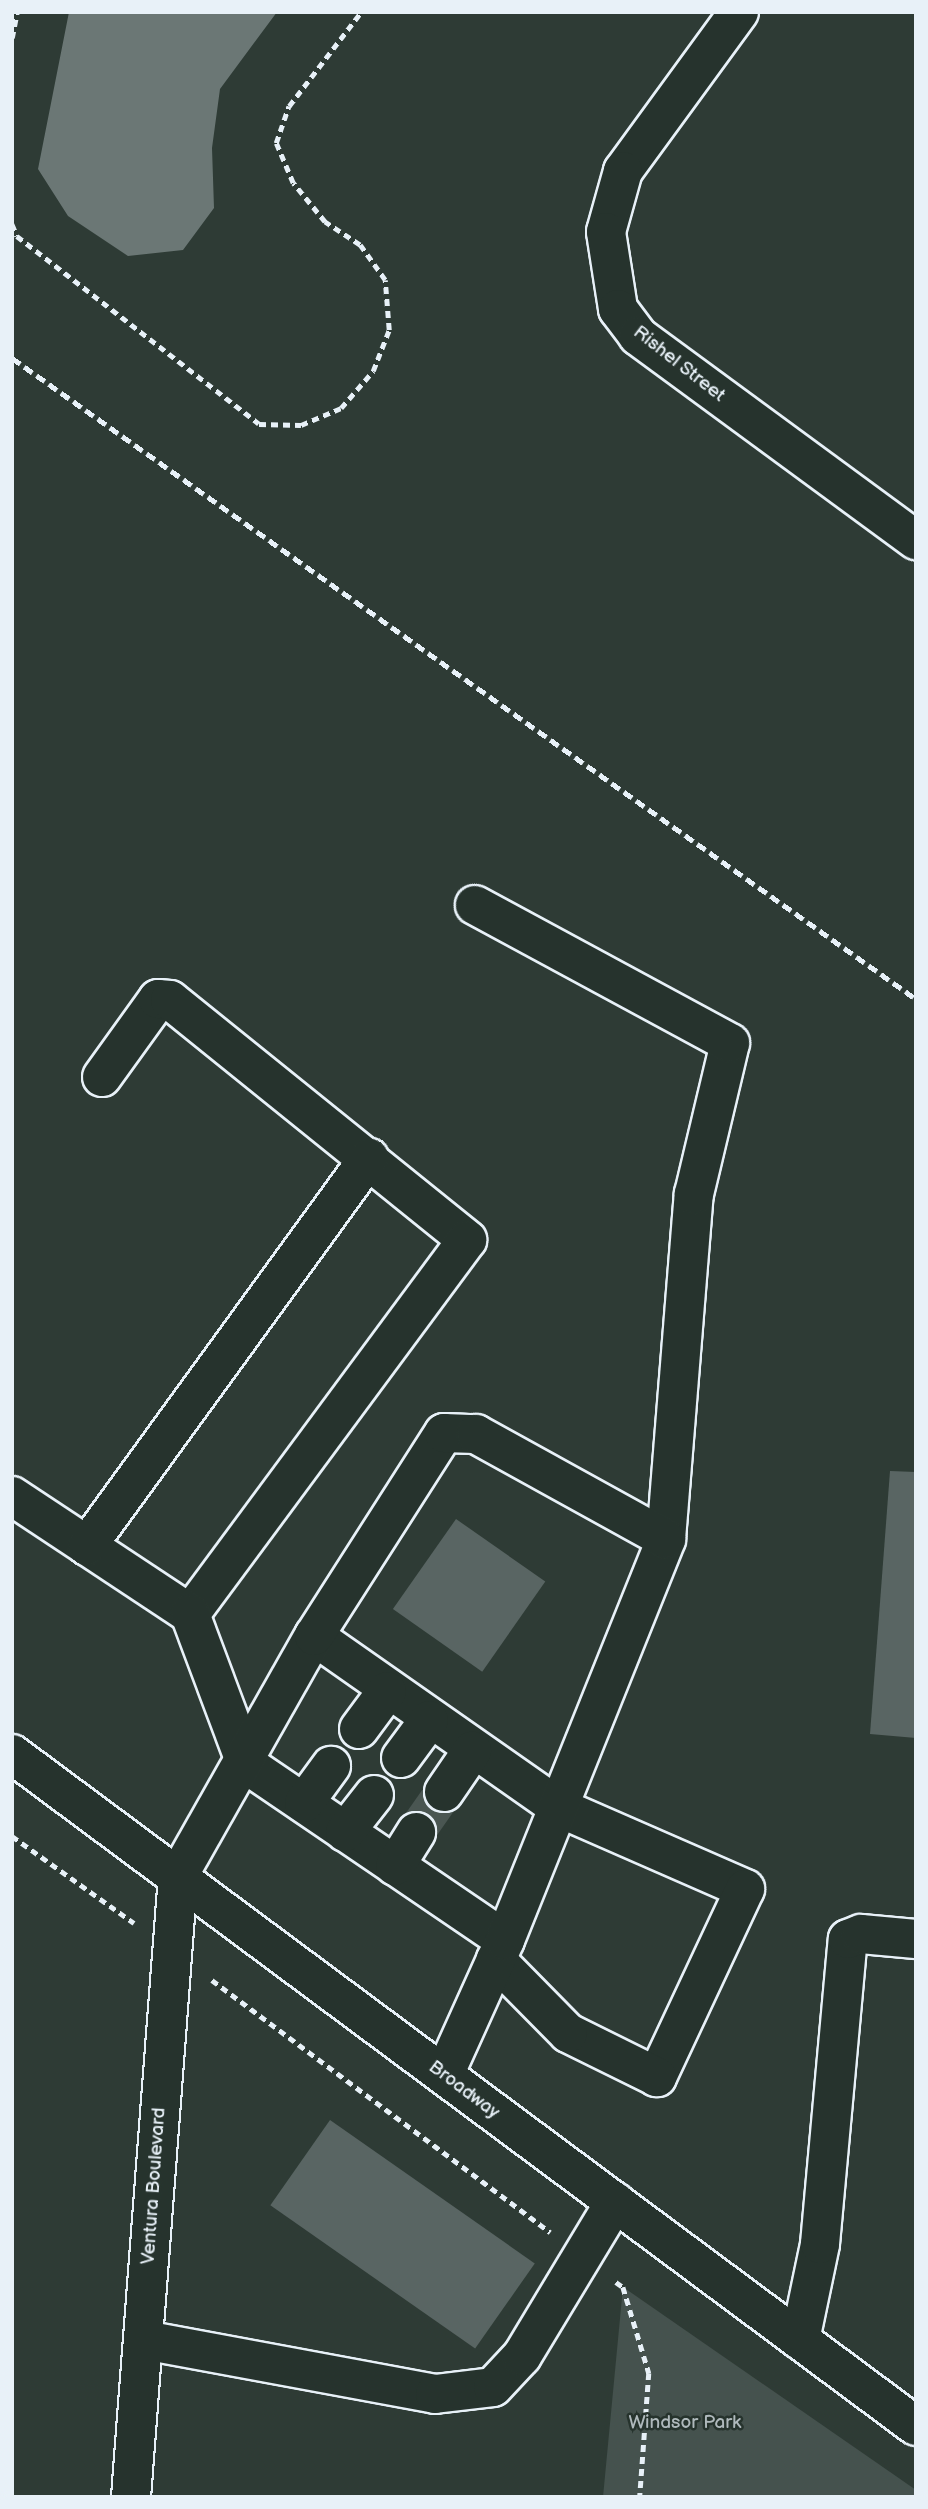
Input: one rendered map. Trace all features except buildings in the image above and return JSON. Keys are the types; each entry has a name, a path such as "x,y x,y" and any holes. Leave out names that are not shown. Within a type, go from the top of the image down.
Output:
{"street":[{"name":"Rishel Street","path":"739,12 624,171 606,232 618,309 638,337 916,540"},
{"path":"444,2075 560,1808 666,1539 694,1194 730,1043 475,905"},
{"path":"102,1077 164,997 466,1234 466,1248 190,1614"},
{"path":"87,1546 369,1158"},
{"path":"178,1876 246,1764 314,1636 444,1433 476,1434 666,1539"},
{"path":"12,1496 190,1614 246,1764 396,1866 500,1950 568,2033 657,2077 745,1889 560,1808 472,1751 314,1636"},
{"path":"359,1729 387,1691"},
{"path":"401,1758 429,1720"},
{"path":"444,1792 472,1751"},
{"name":"Broadway","path":"12,1754 916,2426"},
{"path":"304,1803 331,1766"},
{"path":"345,1832 374,1795"},
{"path":"396,1866 416,1832"},
{"name":"Ventura Boulevard","path":"131,2497 178,1876"},
{"path":"800,2340 820,2244 848,1939 860,1934 916,1938"},
{"path":"144,2340 435,2394 493,2387 522,2356 580,2255 615,2202"}],"path":[{"path":"12,38 17,12"},
{"path":"12,224 17,236 259,424 300,425 341,408 373,371 388,330 385,280 360,245 325,222 293,183 275,144 289,106 361,12"},
{"path":"12,1836 171,1949 623,2287 649,2373 640,2497"}],"green space":[{"name":"Windsor Park","path":"623,2287 916,2490 916,2497 603,2497"}],"shaded area":[{"path":"69,12 277,12 220,89 212,148 214,208 183,250 128,256 68,216 38,169"}],"tunnel":[{"path":"416,1832 444,1792"}],"railway":[{"path":"12,358 916,999"}]}
